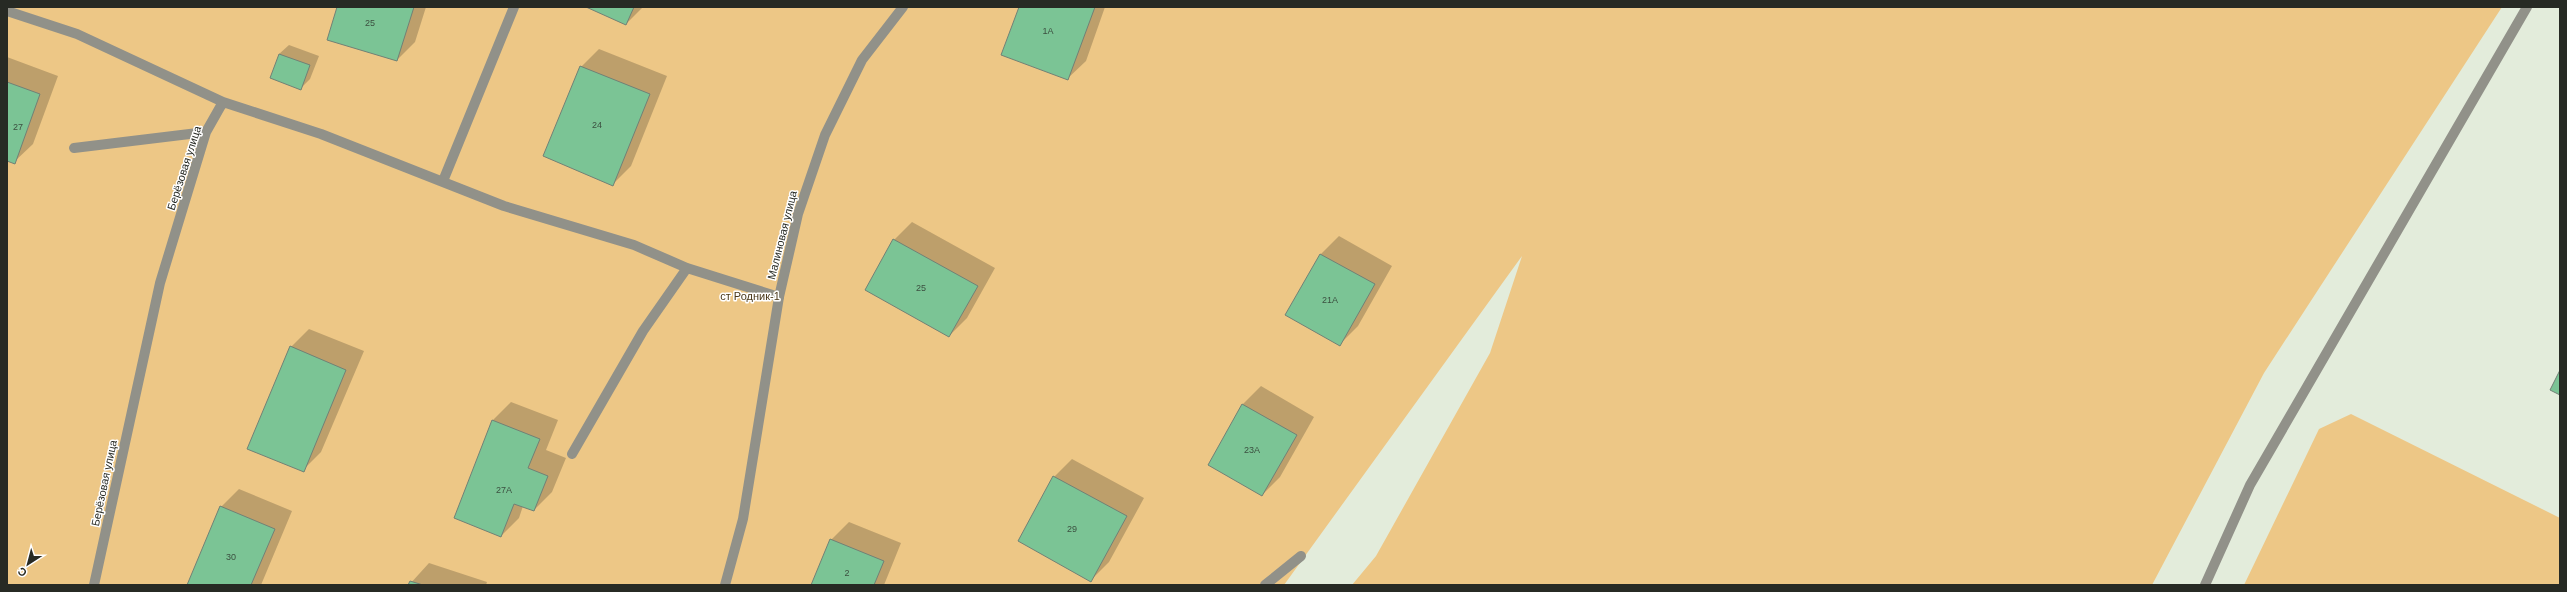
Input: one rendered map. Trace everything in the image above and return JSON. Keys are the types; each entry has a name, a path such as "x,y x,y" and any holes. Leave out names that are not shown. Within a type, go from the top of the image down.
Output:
{"street":[{"path":"444,181 514,7"},
{"name":"Малиновая улица","path":"725,585 743,519 779,297 798,214 825,135 862,60 904,7"},
{"path":"2205,585 2250,485 2527,7"},
{"path":"7,11 77,34 223,102 321,134 444,181 504,206 634,245 687,268 779,297"},
{"name":"Берёзовая улица","path":"94,585 160,282 206,132 223,102"},
{"path":"74,148 206,132"},
{"path":"572,454 643,331 687,268"},
{"path":"1265,585 1301,556"}],"green space":[{"name":"ст Родник-1","path":"7,7 2502,7 2264,373 2152,585 1352,585 1376,556 1490,353 1522,256 1284,585 7,585"},
{"path":"2351,414 2560,518 2560,585 2244,585 2319,429"}],"building":[{"path":"337,7 414,7 397,61 327,40"},
{"path":"586,7 634,7 626,25"},
{"path":"1019,7 1095,7 1068,80 1001,55"},
{"path":"279,54 310,65 301,90 270,78"},
{"path":"580,66 650,94 613,186 543,156"},
{"path":"7,82 40,94 15,164 7,161"},
{"path":"893,239 978,286 949,337 865,290"},
{"path":"1320,254 1375,284 1340,346 1285,315"},
{"path":"290,346 346,370 304,472 247,449"},
{"path":"2560,370 2560,395 2550,390"},
{"path":"1242,404 1297,435 1262,496 1208,465"},
{"path":"492,420 540,439 528,468 548,476 534,511 514,504 501,537 454,518"},
{"path":"1053,476 1127,516 1091,582 1018,541"},
{"path":"220,506 275,529 251,585 187,585"},
{"path":"830,539 884,561 874,585 811,585"},
{"path":"410,581 423,585 408,585"}]}
